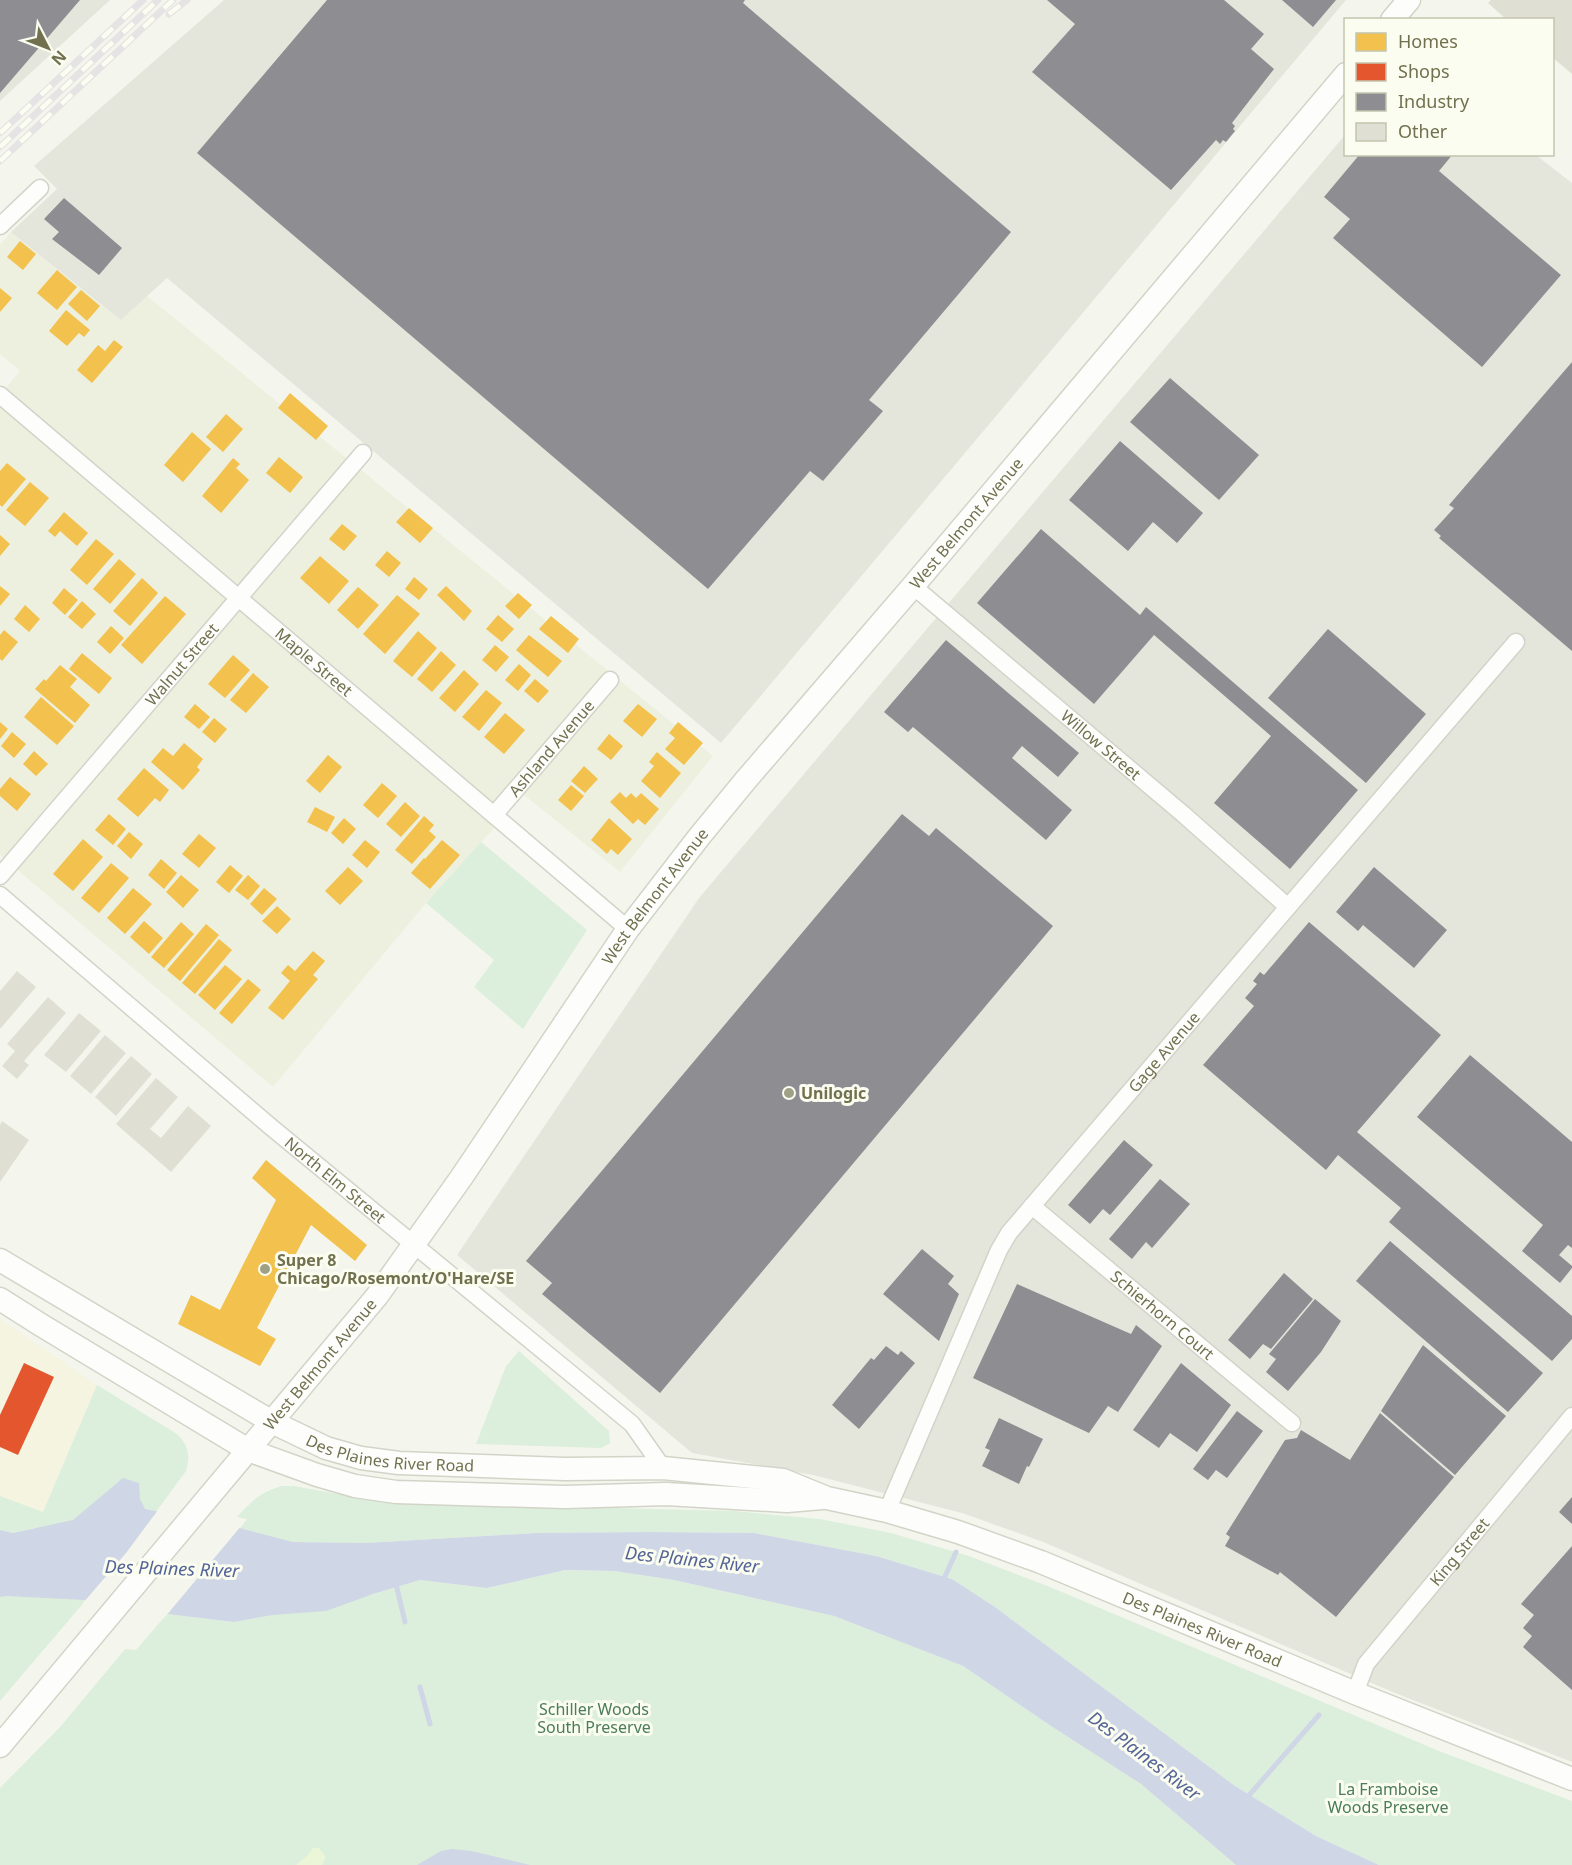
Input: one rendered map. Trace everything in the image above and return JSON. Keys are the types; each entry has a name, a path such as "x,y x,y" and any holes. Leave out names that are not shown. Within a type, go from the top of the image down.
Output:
{"main road":[{"path":"1394,18 1408,0"},
{"name":"West Belmont Avenue","path":"0,1746 377,1296 628,929 744,781 913,586 1344,76"},
{"name":"Des Plaines River Road","path":"0,1260 272,1422 326,1448 361,1458 399,1463 565,1469 663,1467 783,1480 827,1498 887,1511 958,1532 1041,1562 1355,1693 1572,1779"},
{"name":"Des Plaines River Road","path":"0,1299 248,1450 316,1475 355,1486 396,1492 565,1497 666,1494 787,1501 827,1498"}],"street":[{"path":"0,226 40,188"},
{"name":"Maple Street","path":"0,395 628,929"},
{"name":"Walnut Street","path":"0,876 363,453"},
{"name":"Willow Street","path":"913,586 1174,807 1288,907"},
{"name":"Gage Avenue","path":"887,1511 999,1250 1009,1233 1516,642"},
{"name":"Ashland Avenue","path":"494,815 610,680"},
{"name":"North Elm Street","path":"0,895 255,1113 632,1424 663,1467"},
{"name":"Schierhorn Court","path":"1032,1206 1293,1423"},
{"name":"King Street","path":"1355,1693 1366,1664 1572,1416"}],"shaded area":[{"path":"0,0 110,0 0,101"},
{"path":"224,0 1346,0 721,743 167,278 121,320 11,232 57,189 34,166"},
{"path":"1344,136 1344,156 1537,156 1572,183 1572,1762 1395,1693 1043,1542 962,1513 813,1475 692,1453 457,1255 699,898"},
{"path":"11,232 121,320 147,296 713,756 620,872 524,795 426,903 273,1087 0,855 0,395 20,371 0,354 0,245"},
{"path":"0,1319 97,1385 36,1528 0,1530"}],"green space":[{"path":"481,842 587,930 523,1029 474,987 494,960 426,903"},
{"path":"519,1351 609,1431 610,1443 601,1448 476,1444 506,1366"},
{"path":"97,1385 177,1434 188,1451 186,1471 126,1553 0,1701 0,1597 7,1596 35,1528 13,1533 0,1530 0,1496 43,1512"},
{"name":"La Framboise Woods Preserve","path":"281,1486 294,1486 381,1502 733,1511 820,1519 891,1533 969,1556 1050,1587 1439,1751 1572,1801 1572,1865 1379,1865 1316,1836 1235,1786 995,1607 952,1579 876,1556 754,1533 536,1533 366,1543 293,1542 240,1528 247,1519 237,1517 247,1506 261,1495"},
{"name":"Schiller Woods South Preserve","path":"565,1570 614,1571 674,1580 834,1616 963,1666 1141,1784 1236,1865 0,1865 0,1788 61,1726 125,1649 136,1650 167,1614 234,1622 373,1594 420,1580 487,1588"}],"sand":[{"path":"313,1848 319,1848 326,1857 322,1865 296,1865 307,1856"}],"water":[{"name":"Des Plaines River","path":"123,1478 139,1483 140,1499 145,1509 240,1528 293,1542 366,1543 536,1533 754,1533 876,1556 952,1579 995,1607 1235,1786 1316,1836 1379,1865 1236,1865 1141,1784 963,1666 834,1616 674,1580 614,1571 565,1570 487,1588 420,1580 326,1611 272,1615 234,1622 167,1614 85,1600 0,1597 0,1530 13,1533 73,1520"},
{"path":"452,1849 472,1851 530,1865 417,1865 441,1851"}],"pier":[{"path":"158,1510 242,1525 165,1617 83,1603 126,1553"}],"building: Homes":[{"path":"20,241 36,254 23,270 7,257"},
{"path":"57,270 77,287 57,310 37,293"},
{"path":"0,288 12,298 0,312"},
{"path":"81,290 100,306 87,321 68,304"},
{"path":"66,310 90,330 84,337 79,333 67,346 49,331"},
{"path":"114,340 123,347 92,383 77,370 98,345 105,351"},
{"path":"290,393 328,426 316,440 278,408"},
{"path":"226,414 243,429 223,452 206,437"},
{"path":"192,432 211,449 183,482 164,465"},
{"path":"279,457 303,477 290,493 266,473"},
{"path":"233,458 240,464 236,468 249,480 221,513 202,496"},
{"path":"7,463 26,479 2,507 0,505 0,471"},
{"path":"30,482 49,498 25,526 6,510"},
{"path":"409,508 433,528 420,543 396,522"},
{"path":"64,512 88,533 77,546 60,531 55,537 48,531"},
{"path":"342,524 357,536 344,551 329,539"},
{"path":"0,535 10,544 0,556"},
{"path":"96,539 114,554 87,585 70,570"},
{"path":"387,551 401,563 389,577 375,565"},
{"path":"320,556 349,581 329,604 300,578"},
{"path":"119,559 136,574 110,604 93,589"},
{"path":"414,577 428,589 419,600 405,589"},
{"path":"142,578 158,593 130,626 113,611"},
{"path":"0,586 10,594 0,606"},
{"path":"446,586 472,611 464,621 437,595"},
{"path":"358,587 379,605 358,629 337,610"},
{"path":"64,588 78,600 65,615 52,603"},
{"path":"518,593 532,605 519,619 505,606"},
{"path":"397,595 420,614 385,654 363,634"},
{"path":"165,596 186,614 142,664 121,645"},
{"path":"82,601 96,614 82,629 68,617"},
{"path":"25,605 40,619 29,632 14,619"},
{"path":"498,615 514,629 502,642 486,629"},
{"path":"551,616 579,639 568,653 539,629"},
{"path":"111,626 124,638 110,654 97,642"},
{"path":"4,630 18,642 2,661 0,659 0,635"},
{"path":"418,631 437,648 412,677 393,661"},
{"path":"529,635 562,661 548,677 516,650"},
{"path":"495,645 509,657 496,672 482,660"},
{"path":"441,651 456,665 432,692 417,679"},
{"path":"82,653 112,678 99,694 69,669"},
{"path":"233,655 250,670 225,698 208,684"},
{"path":"519,664 531,675 518,691 505,680"},
{"path":"60,665 77,679 70,687 90,705 75,723 35,689 44,679 46,681"},
{"path":"464,670 479,684 455,712 439,698"},
{"path":"253,673 269,687 246,713 230,700"},
{"path":"535,679 549,691 538,703 524,691"},
{"path":"486,690 502,703 479,731 462,717"},
{"path":"41,697 74,726 57,745 24,717"},
{"path":"195,704 210,717 199,729 184,717"},
{"path":"638,704 657,719 642,737 623,721"},
{"path":"505,713 525,730 504,754 484,737"},
{"path":"214,718 227,729 215,743 202,732"},
{"path":"0,722 8,729 0,739"},
{"path":"678,722 703,743 684,765 665,749 675,738 669,733"},
{"path":"12,732 26,744 14,758 1,746"},
{"path":"609,734 623,746 611,760 597,749"},
{"path":"184,743 203,759 197,767 200,770 183,790 151,762 163,748 173,756"},
{"path":"34,751 48,764 36,776 23,764"},
{"path":"657,752 681,773 660,798 641,781 654,766 649,762"},
{"path":"328,755 342,767 320,793 306,781"},
{"path":"584,766 598,779 585,793 571,781"},
{"path":"144,768 169,790 160,802 155,798 138,817 117,799"},
{"path":"10,777 31,794 17,811 0,796 0,789"},
{"path":"382,783 397,796 378,818 363,805"},
{"path":"571,785 584,796 571,811 558,800"},
{"path":"620,792 626,798 631,793 636,798 641,793 659,809 645,825 638,819 633,824 610,802"},
{"path":"405,802 420,816 401,837 386,824"},
{"path":"315,807 335,817 327,832 307,822"},
{"path":"109,814 126,829 113,845 95,830"},
{"path":"424,816 434,825 429,831 436,837 412,864 395,850"},
{"path":"344,818 356,829 343,844 331,833"},
{"path":"609,818 632,839 618,855 611,849 607,854 591,840"},
{"path":"129,832 143,844 131,859 117,846"},
{"path":"199,834 216,848 199,868 182,854"},
{"path":"83,839 103,857 73,891 53,874"},
{"path":"365,840 380,852 367,868 352,855"},
{"path":"442,840 460,855 430,889 411,873"},
{"path":"161,859 177,873 164,889 148,875"},
{"path":"111,863 129,878 99,913 81,898"},
{"path":"230,865 243,876 229,893 216,882"},
{"path":"348,867 363,881 340,905 325,891"},
{"path":"181,875 199,890 183,908 166,892"},
{"path":"248,875 260,886 248,900 235,890"},
{"path":"133,888 152,904 125,934 107,918"},
{"path":"264,888 277,899 262,915 250,904"},
{"path":"277,906 291,919 277,934 262,921"},
{"path":"144,921 163,938 149,954 130,937"},
{"path":"181,922 194,934 164,968 151,957"},
{"path":"206,924 219,935 180,981 167,970"},
{"path":"219,939 232,950 195,994 182,983"},
{"path":"313,951 325,961 313,975 318,979 283,1020 268,1008 290,981 281,973 288,965 295,971"},
{"path":"225,965 242,979 215,1010 198,995"},
{"path":"248,979 261,990 232,1024 219,1013"},
{"name":"Super 8 Chicago/Rosemont/O'Hare/SE","path":"266,1160 367,1245 355,1261 311,1225 257,1328 276,1339 260,1366 178,1324 191,1295 220,1310 276,1200 252,1178"}],"building: Shops":[{"path":"24,1363 54,1377 18,1455 0,1447 0,1415"}],"building: Industry":[{"path":"0,0 80,0 0,93"},
{"path":"327,0 745,0 743,3 1011,232 869,400 883,411 823,481 810,471 708,589 197,153"},
{"path":"1047,0 1224,0 1264,34 1251,49 1274,69 1232,123 1235,131 1226,142 1223,140 1220,144 1216,140 1171,190 1032,72 1075,24"},
{"path":"1282,0 1336,0 1313,27"},
{"path":"1358,156 1451,156 1439,171 1561,275 1482,367 1333,238 1350,219 1324,197"},
{"path":"64,198 122,248 99,275 52,239 59,232 44,219"},
{"path":"1572,362 1572,651 1439,538 1441,536 1434,530 1454,508 1449,505"},
{"path":"1170,378 1259,455 1219,500 1130,422"},
{"path":"1120,441 1203,513 1177,543 1153,522 1128,551 1069,500"},
{"path":"1041,529 1140,615 1146,607 1358,790 1290,869 1214,803 1271,736 1154,635 1094,704 977,603"},
{"path":"1328,629 1426,714 1366,783 1268,698"},
{"path":"946,640 1079,753 1058,777 1022,746 1012,758 1072,810 1046,840 913,727 908,732 884,712"},
{"name":"Unilogic","path":"902,814 929,836 936,828 1053,926 660,1393 542,1294 552,1283 526,1261"},
{"path":"1374,867 1447,930 1414,968 1363,925 1358,931 1336,912"},
{"path":"1309,922 1441,1035 1357,1132 1572,1316 1572,1339 1552,1361 1389,1222 1401,1208 1338,1155 1326,1170 1203,1065 1254,1006 1245,998 1257,984 1253,981 1260,972 1264,975"},
{"path":"1470,1055 1572,1142 1572,1248 1568,1245 1559,1255 1572,1268 1560,1283 1522,1251 1543,1225 1417,1117"},
{"path":"1124,1140 1153,1165 1110,1215 1103,1209 1090,1224 1068,1205"},
{"path":"1160,1179 1190,1204 1152,1248 1146,1242 1132,1259 1109,1239"},
{"path":"1390,1241 1543,1373 1508,1412 1356,1281"},
{"path":"922,1249 954,1276 948,1284 959,1294 939,1341 883,1294"},
{"path":"1284,1273 1313,1299 1271,1349 1263,1344 1250,1359 1228,1340"},
{"path":"1017,1284 1131,1334 1136,1325 1162,1346 1118,1412 1108,1406 1089,1433 973,1378"},
{"path":"1315,1299 1341,1321 1321,1352 1288,1391 1266,1372 1276,1359 1269,1354"},
{"path":"1423,1345 1506,1416 1455,1475 1381,1411"},
{"path":"886,1346 898,1355 901,1351 915,1363 859,1429 832,1405 871,1358 874,1360"},
{"path":"1181,1363 1231,1405 1197,1452 1170,1433 1159,1448 1133,1430"},
{"path":"1237,1411 1263,1431 1227,1478 1216,1470 1208,1480 1193,1469"},
{"path":"1380,1413 1454,1477 1336,1617 1280,1572 1278,1575 1225,1546 1230,1537 1226,1534 1285,1440 1297,1438 1301,1430 1350,1460"},
{"path":"999,1418 1043,1439 1019,1484 982,1466 990,1450 985,1448"},
{"path":"1572,1497 1572,1524 1559,1512"},
{"path":"1572,1546 1572,1690 1523,1647 1532,1636 1523,1628 1534,1615 1521,1604"}],"building: Other":[{"path":"1491,0 1572,0 1572,74 1554,59 1554,18 1505,18 1488,3"},
{"path":"17,971 36,987 0,1029 0,991"},
{"path":"48,997 66,1013 24,1061 29,1065 17,1079 2,1066 15,1051 7,1044"},
{"path":"79,1013 101,1031 66,1072 44,1055"},
{"path":"105,1035 126,1053 91,1094 70,1076"},
{"path":"131,1056 152,1074 116,1116 95,1097"},
{"path":"156,1078 178,1097 150,1129 161,1138 188,1106 211,1126 171,1172 116,1124"},
{"path":"2,1121 29,1140 0,1182 0,1125"}],"waterway":[{"path":"943,1581 956,1552"},
{"path":"395,1580 405,1622"},
{"path":"420,1687 430,1724"},
{"path":"1245,1800 1319,1715"}],"railway":[{"path":"0,133 143,0"},
{"path":"0,147 158,0"},
{"path":"0,161 173,0"},
{"path":"169,14 187,0"}],"place":[{"name":"Unilogic","path":"789,1093"},
{"name":"Super 8 Chicago/Rosemont/O'Hare/SE","path":"265,1269"}]}
